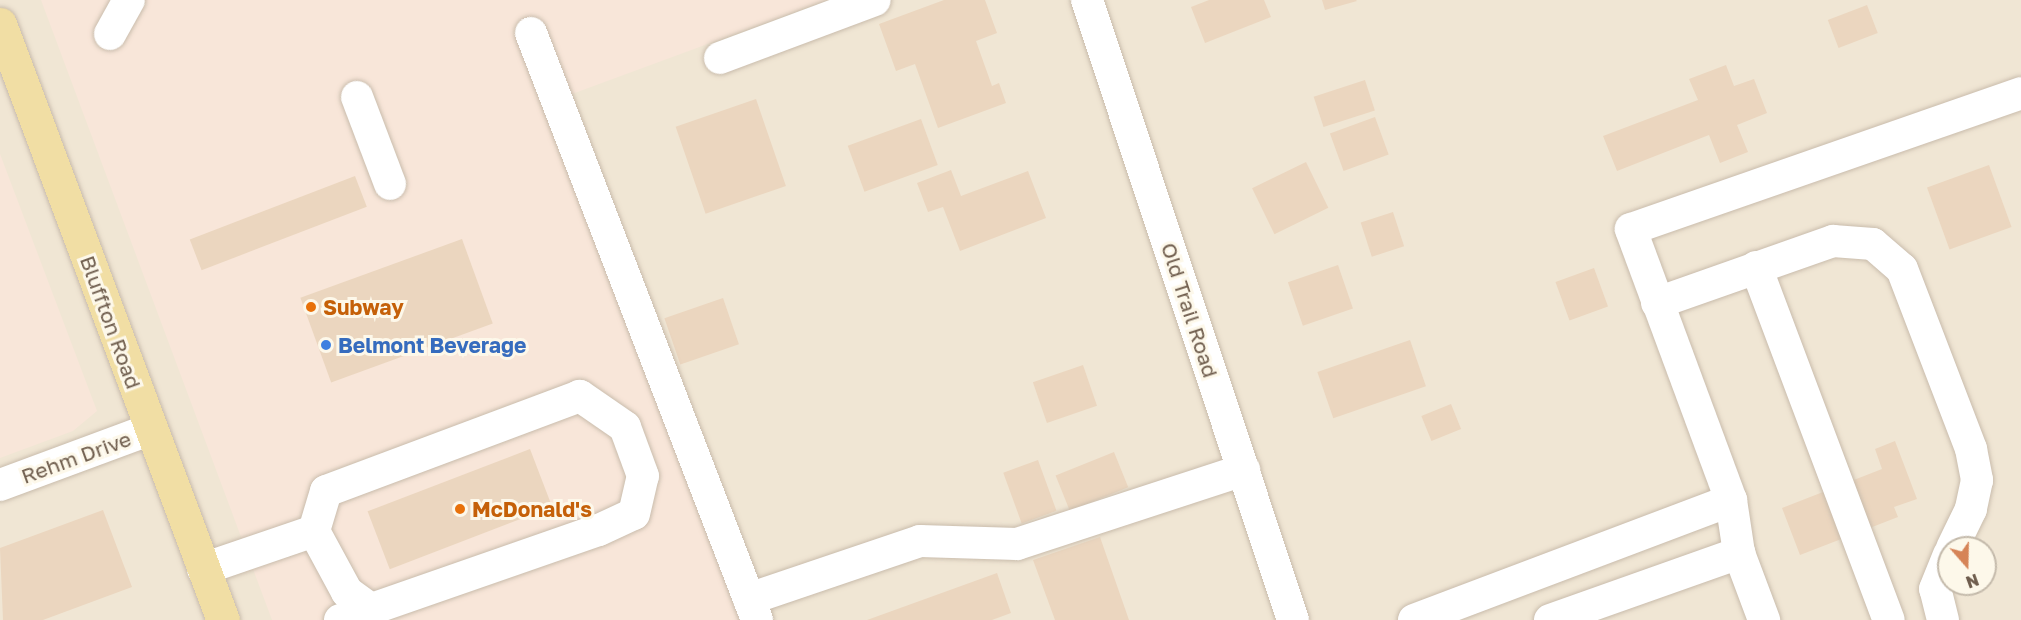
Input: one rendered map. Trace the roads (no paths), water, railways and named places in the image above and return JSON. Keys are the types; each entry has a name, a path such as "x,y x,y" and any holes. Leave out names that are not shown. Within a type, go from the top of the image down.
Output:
{"main road":[{"name":"Bluffton Road","path":"0,24 223,620"}],"street":[{"path":"110,34 129,0"},
{"path":"720,57 875,0"},
{"name":"Old Trail Road","path":"1087,0 1293,620"},
{"path":"531,33 753,610 920,541 1017,544 1244,470"},
{"path":"1764,620 1740,553 1731,500 1631,229 2021,93"},
{"path":"357,97 390,184"},
{"path":"1657,303 1833,242 1874,244 1902,269 1971,449 1977,480 1971,509 1958,536"},
{"path":"1756,267 1889,620"},
{"path":"340,620 598,530 634,514 643,476 625,427 580,396 326,491 314,531 347,592 370,609"},
{"name":"Rehm Drive","path":"0,485 151,429"},
{"path":"1414,620 1731,500"},
{"path":"1671,522 1690,570"},
{"path":"203,569 314,531"},
{"path":"1550,620 1603,611 1690,570 1740,553"},
{"path":"1937,584 1935,589 1943,620"}],"place":[{"name":"Subway","path":"311,307"},
{"name":"Belmont Beverage","path":"326,345"},
{"name":"McDonald's","path":"460,509"}]}
